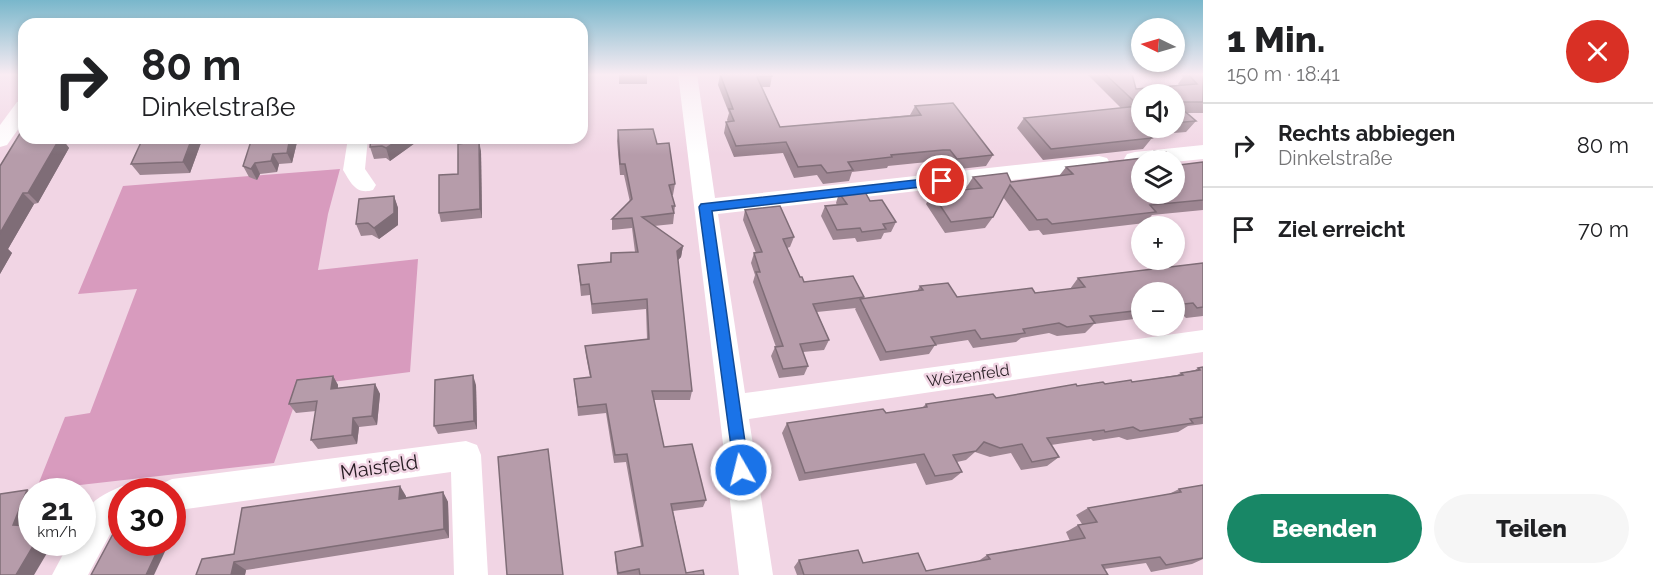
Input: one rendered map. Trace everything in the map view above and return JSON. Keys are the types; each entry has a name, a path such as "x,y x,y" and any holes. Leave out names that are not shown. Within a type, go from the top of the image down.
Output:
{"street":[{"path":"691,101 756,575"},
{"path":"0,140 18,114"},
{"path":"357,144 354,170 365,185"},
{"path":"705,207 1203,152"},
{"name":"Weizenfeld","path":"732,408 1203,341"},
{"name":"Maisfeld","path":"186,493 466,455 471,575"},
{"path":"69,575 108,510"}],"shaded area":[{"path":"340,169 328,214 318,270 418,259 410,372 301,386 274,463 142,478 108,478 108,482 96,483 96,478 41,478 65,417 90,413 137,289 78,294 123,186"}],"building":[{"path":"730,101 768,101 780,127 921,115 915,106 953,103 993,155 957,159 950,150 943,150 891,155 892,157 848,162 853,170 827,173 821,165 798,167 786,142 736,146 726,122 734,121 729,109 733,109"},
{"path":"1131,107 1131,138 1152,138 1051,149 1024,118"},
{"path":"1185,112 1196,121 1185,122"},
{"path":"653,129 657,144 669,143 675,184 669,185 675,206 672,206 674,213 642,217 683,246 677,251 692,391 652,391 664,447 692,444 706,500 671,504 686,573 703,570 704,575 640,575 639,569 618,573 615,552 643,546 627,454 615,455 606,404 578,407 574,379 591,377 585,346 649,339 647,299 592,304 589,284 581,285 578,265 611,262 611,253 638,252 632,218 612,219 632,199 625,164 620,164 618,130"},
{"path":"18,137 18,144 57,144 28,193 23,193 0,233 0,166"},
{"path":"140,144 190,144 183,162 131,164"},
{"path":"250,144 289,144 287,153 273,154 271,161 255,163 251,169 243,166"},
{"path":"370,144 392,144 386,148 370,147"},
{"path":"458,144 479,144 480,209 439,213 439,175 458,174"},
{"path":"1131,159 1131,204 1161,204 1150,205 1156,212 1052,224 1047,219 1037,220 1010,185 993,217 951,222 932,193 982,188 973,177 1007,173 1011,182 1073,174 1066,167"},
{"path":"1203,162 1203,200 1185,202 1185,164"},
{"path":"864,190 870,201 882,200 896,222 883,224 886,229 862,232 860,228 837,230 825,206 847,204 839,193"},
{"path":"394,196 394,213 374,228 368,223 356,224 359,199"},
{"path":"780,206 794,237 783,239 804,282 853,276 864,297 813,304 829,340 800,344 808,366 783,369 775,347 783,346 756,272 760,272 754,253 762,252 745,210"},
{"path":"1203,263 1203,307 1197,308 1193,303 1185,304 1185,282 1131,282 1131,311 1090,316 1095,323 1067,327 1059,323 1023,329 1025,333 981,339 975,330 931,337 936,345 886,352 860,299 923,290 920,286 948,283 957,297 1032,288 1035,293 1085,287 1078,278 1145,270 1185,270 1185,265"},
{"path":"1203,367 1203,417 1190,419 1193,423 1140,431 1133,427 1047,438 1059,457 1032,462 1022,444 1000,448 984,442 976,451 953,455 962,472 935,476 924,454 805,473 787,423 883,409 886,413 927,407 926,404 993,394 996,398 1076,384 1077,386 1103,382 1105,384 1131,380 1132,382 1183,375 1181,373 1200,370 1198,368"},
{"path":"473,375 474,421 434,426 435,380"},
{"path":"333,376 331,389 375,384 372,416 353,418 352,435 311,440 317,401 289,404 297,380"},
{"path":"548,449 563,575 507,575 498,457"},
{"path":"1203,485 1203,558 1166,565 1160,557 1102,565 1108,575 804,575 799,560 858,550 863,563 918,553 926,571 990,559 987,555 1085,538 1078,525 1097,522 1088,508 1181,492 1179,489"},
{"path":"400,486 399,499 443,492 444,529 234,562 231,575 196,575 202,559 234,554 242,508"},
{"path":"18,491 18,512 13,525 18,525 18,556 27,556 16,575 0,575 0,494"},
{"path":"108,543 108,556 155,556 146,575 91,575"}],"route":[{"path":"741,470 705,207 942,181"}]}
